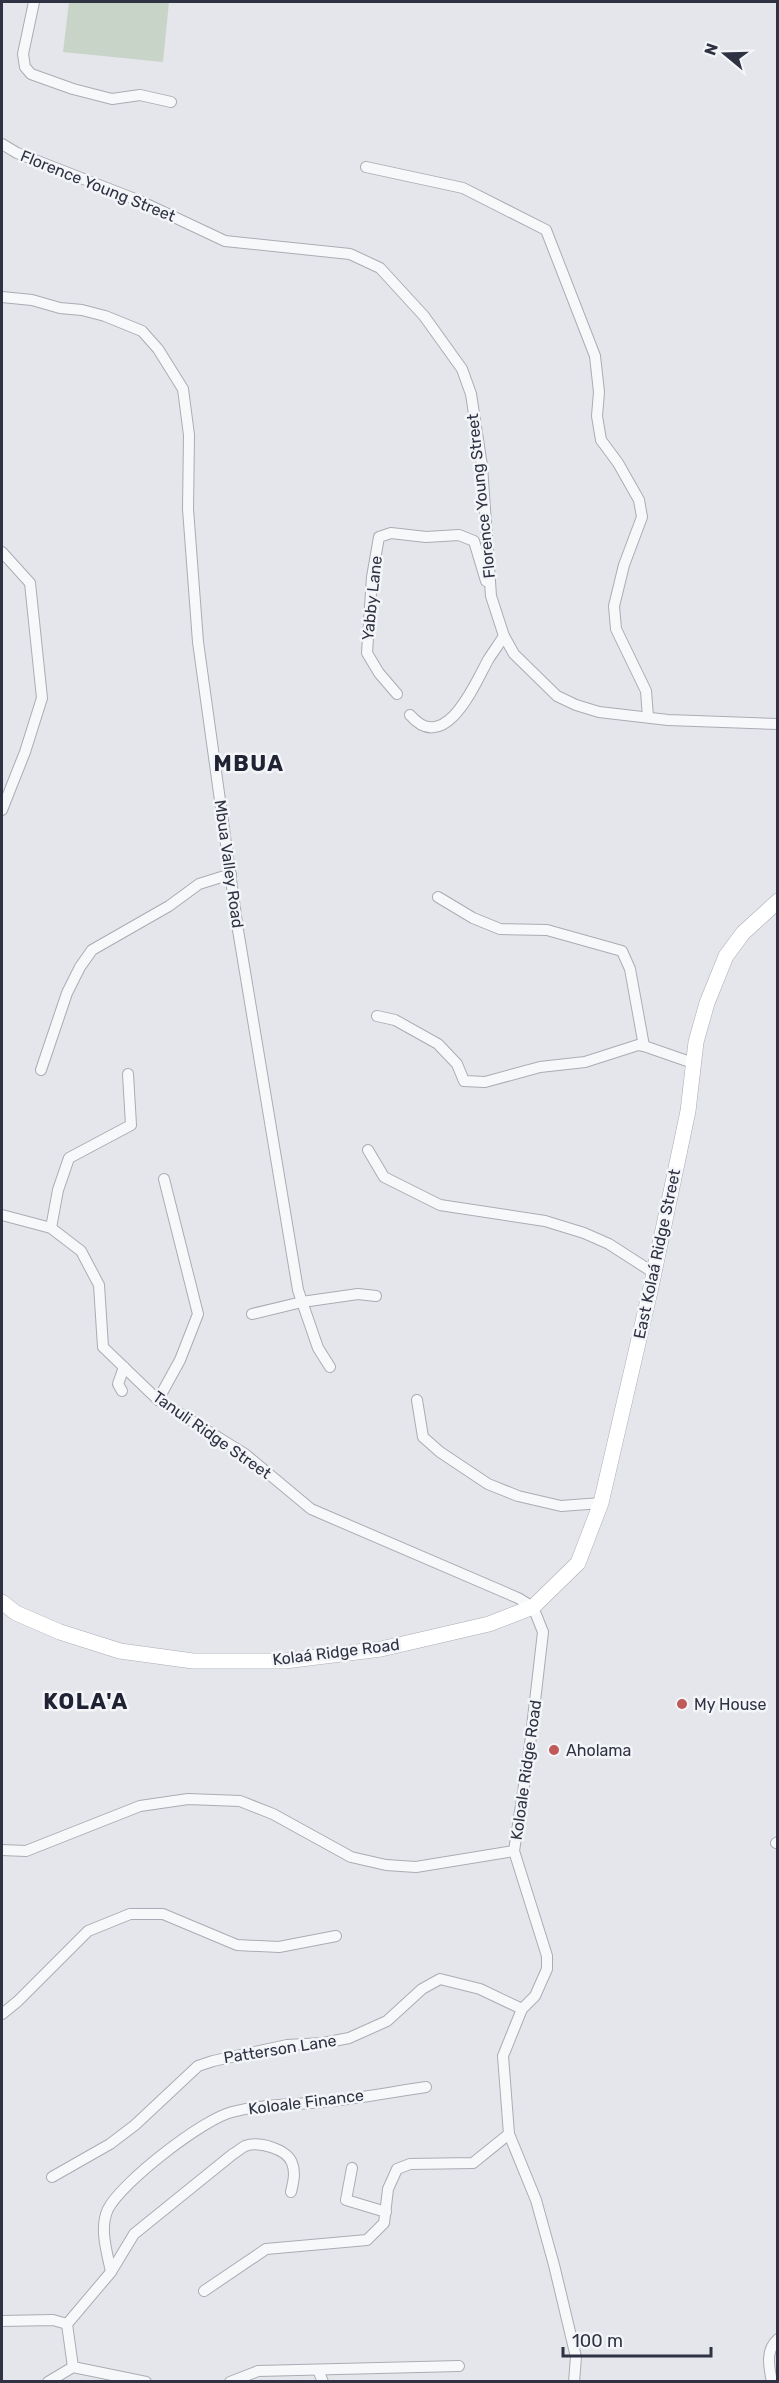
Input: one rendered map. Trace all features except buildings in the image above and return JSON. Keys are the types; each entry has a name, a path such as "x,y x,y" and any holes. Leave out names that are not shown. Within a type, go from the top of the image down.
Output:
{"street":[{"path":"34,2 23,54 25,68 31,74 73,89 112,99 140,95 171,102"},
{"name":"Florence Young Street","path":"2,144 17,153 140,201 225,241 350,254 381,268 424,316 442,341 462,369 471,394 482,466 491,596 504,636 514,654 557,696 599,712 777,724"},
{"path":"366,167 463,189 546,231 595,356 599,392 597,416 601,440 618,463 639,500 642,517 624,565 614,606 616,629 646,691 648,717"},
{"name":"Mbua Valley Road","path":"2,297 32,300 60,308 82,310 105,316 142,331 158,349 183,389 189,435 188,509 198,642 215,775 298,1290 318,1348 330,1367"},
{"name":"Yabby Lane","path":"397,694 367,653 372,577 379,537 391,533 426,537 459,535 474,541 491,596"},
{"path":"2,552 6,562 30,583 42,698 25,752 2,810"},
{"path":"410,715 419,725 433,728 447,721 462,707 504,636"},
{"path":"40,1070 67,993 80,967 92,950 169,906 199,884 231,874"},
{"path":"438,897 473,918 500,929 546,930 622,951 630,969 644,1046"},
{"name":"East Kolaá Ridge Street","path":"533,1607 578,1563 601,1503 654,1273 688,1111 696,1042 707,1003 726,956 743,933 777,901"},
{"path":"377,1016 395,1020 438,1044 456,1064 464,1081 485,1082 540,1067 585,1062 638,1045 693,1063"},
{"path":"51,1228 58,1190 69,1158 131,1125 128,1074"},
{"path":"368,1150 384,1177 440,1205 544,1221 584,1233 609,1244 654,1273"},
{"path":"158,1400 180,1360 198,1314 165,1179"},
{"name":"Tanuli Ridge Street","path":"2,1215 51,1228 81,1251 99,1285 103,1347 158,1400 245,1454 311,1509 518,1598 533,1607"},
{"path":"252,1314 302,1302 323,1301 358,1294 376,1296"},
{"path":"123,1367 118,1384 123,1391"},
{"path":"417,1400 423,1437 440,1452 488,1484 518,1496 561,1506 601,1503"},
{"name":"Kolaá Ridge Road","path":"2,1602 16,1613 60,1632 110,1648 193,1661 285,1661 381,1649 489,1624 533,1607"},
{"name":"Koloale Ridge Road","path":"533,1607 543,1632 540,1673 514,1851 547,1956 547,1969 535,1996 522,2009 502,2056 509,2134 537,2200 576,2357 574,2382"},
{"path":"2,1850 26,1851 140,1806 188,1799 240,1801 273,1814 351,1857 386,1865 416,1867 514,1851"},
{"path":"2,2014 88,1931 130,1914 164,1914 237,1945 279,1947 336,1936"},
{"name":"Patterson Lane","path":"52,2178 110,2144 135,2125 198,2066 287,2045 323,2043 349,2038 387,2021 422,1989 440,1979 480,1989 522,2009"},
{"name":"Koloale Finance","path":"111,2272 104,2231 108,2209 123,2190 145,2169 204,2124 229,2112 261,2106 323,2102 426,2087"},
{"path":"204,2291 266,2250 367,2240 384,2223 388,2189 397,2169 410,2164 473,2163 509,2134"},
{"path":"73,2367 67,2324 111,2272 134,2234 233,2154 246,2146 268,2147 281,2151 292,2162 294,2174 291,2192"},
{"path":"352,2168 346,2200 386,2212"},
{"path":"2,2321 53,2320 67,2324"},
{"path":"772,2382 768,2364 772,2344 777,2339"},
{"path":"230,2382 258,2371 296,2368 318,2370 459,2366"},
{"path":"48,2382 73,2367 146,2382"},
{"path":"318,2370 323,2382"}],"green space":[{"path":"69,2 169,2 163,62 63,52"}],"place":[{"name":"My House","path":"682,1704"},
{"name":"Aholama","path":"554,1750"}],"district":[{"name":"MBUA","path":"249,763"},
{"name":"KOLA'A","path":"86,1701"}]}
